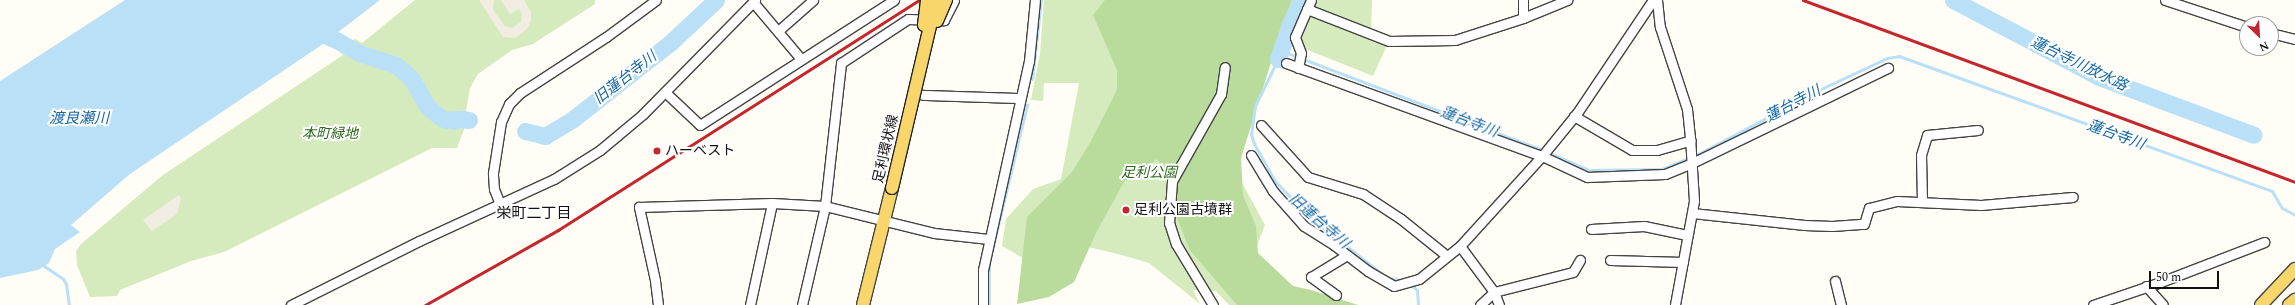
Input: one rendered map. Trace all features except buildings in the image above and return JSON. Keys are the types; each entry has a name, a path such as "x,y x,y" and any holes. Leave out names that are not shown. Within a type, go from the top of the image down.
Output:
{"main road":[{"path":"927,0 924,30 928,36 938,19 946,0"},
{"name":"足利環状線","path":"863,305 936,0"},
{"path":"2261,305 2295,269"},
{"path":"2289,305 2295,300"}],"street":[{"path":"500,204 494,189 493,173 501,122 509,104 520,93 606,37 656,0"},
{"path":"778,32 813,0"},
{"path":"665,92 700,125 894,0"},
{"path":"802,305 825,206 841,64 908,19 944,20 954,0"},
{"path":"984,305 983,270 1030,55 1035,0"},
{"path":"1298,68 1301,53 1295,37 1311,0"},
{"path":"1523,0 1523,18"},
{"path":"1307,9 1389,41 1455,40 1523,18 1567,0"},
{"path":"1251,155 1273,191 1304,226 1368,271 1394,286 1419,279 1460,246 1542,156 1574,116 1653,0"},
{"path":"1657,0 1660,27 1687,109 1691,140 1692,213 1682,262 1676,305"},
{"path":"2165,0 2239,24"},
{"path":"291,305 419,241 554,178 600,150 626,130 754,1 801,59"},
{"path":"2279,35 2295,39"},
{"path":"1286,63 1542,156 1587,177 1665,174 1692,163 1888,68"},
{"path":"1213,305 1176,244 1169,223 1172,181 1221,94 1225,67"},
{"path":"923,95 1020,98"},
{"path":"1574,116 1632,150 1657,150 1691,140"},
{"path":"1261,125 1308,177 1363,194 1401,219 1447,256"},
{"path":"1922,202 1921,155 1927,135 1978,130"},
{"path":"1692,213 1804,225 1832,226 1864,224 1869,208 1897,201 1981,205 2073,196"},
{"path":"750,305 772,203"},
{"path":"658,305 655,280 639,207 772,203 825,206 884,222 934,233 989,239"},
{"path":"1591,229 1644,226 1687,235"},
{"path":"2093,305 2264,242"},
{"path":"1460,246 1494,292 1499,305"},
{"path":"1336,295 1311,277 1347,255"},
{"path":"1480,305 1494,292 1573,272 1580,260"},
{"path":"1610,260 1682,262"},
{"path":"1835,281 1841,305"},
{"path":"2146,286 2163,305"}],"green space":[{"name":"本町緑地","path":"415,0 595,0 595,4 533,44 512,50 478,74 470,88 466,111 463,110 458,114 453,131 465,127 457,148 432,148 224,252 191,261 120,290 117,296 90,297 77,265 76,251 81,244 163,175 343,55 339,51 355,39 362,43"},
{"name":"足利公園","path":"1044,0 1372,0 1371,34 1389,41 1373,76 1280,39 1251,106 1225,125 1239,177 1265,225 1253,256 1290,288 1322,305 1229,305 1216,291 1193,290 1200,304 1149,263 1079,245 1023,258 1002,246 1006,219 1033,189 1061,179 1079,83 1044,83 1043,101 1031,100 1040,54"},
{"name":"足利公園","path":"1105,0 1292,0 1241,158 1243,195 1256,226 1258,253 1293,286 1311,290 1358,305 1237,305 1189,249 1175,212 1175,177 1156,159 1139,177 1125,180 1097,231 1074,282 1049,297 1017,304 1027,217 1072,172 1091,141 1117,90 1117,70 1093,15"}],"shaded area":[{"path":"479,0 494,0 493,9 496,14 505,26 512,28 521,22 522,14 519,9 510,14 501,0 524,0 531,12 531,20 528,28 515,38 503,37"},
{"path":"179,195 181,198 177,214 152,231 143,220"}],"water":[{"name":"渡良瀬川","path":"125,0 380,0 320,46 130,174 71,225 80,232 55,249 49,263 38,270 0,278 0,81"},
{"path":"463,110 471,113 468,123 465,127 453,131 452,117"}],"waterway":[{"name":"旧蓮台寺川","path":"525,131 545,136 573,119 670,43 716,0"},
{"path":"1032,79 1041,0"},
{"name":"旧蓮台寺川","path":"1278,59 1290,24 1301,0"},
{"name":"蓮台寺川放水路","path":"1953,0 2099,77 2254,135"},
{"name":"旧蓮台寺川","path":"318,32 359,53 396,65 412,79 427,106 440,117 446,120 469,120"},
{"name":"蓮台寺川","path":"1282,51 1540,149 1589,170 1662,169 1698,154 1823,88 1887,58 1899,56 2272,191 2282,208 2295,215"},
{"name":"旧蓮台寺川","path":"1278,59 1255,106 1251,134 1254,144 1275,181 1306,214 1387,278 1402,280"},
{"path":"989,305 989,263 1027,105"},
{"path":"41,264 63,279 66,284 69,305"},
{"name":"旧蓮台寺川","path":"1410,284 1417,290 1418,305"}],"railway":[{"path":"425,305 558,230 919,0"},
{"path":"1803,0 2295,182"}],"place":[{"name":"ハーベスト","path":"657,151"},
{"name":"足利公園古墳群","path":"1126,210"}],"district":[{"name":"栄町二丁目","path":"534,214"}]}
